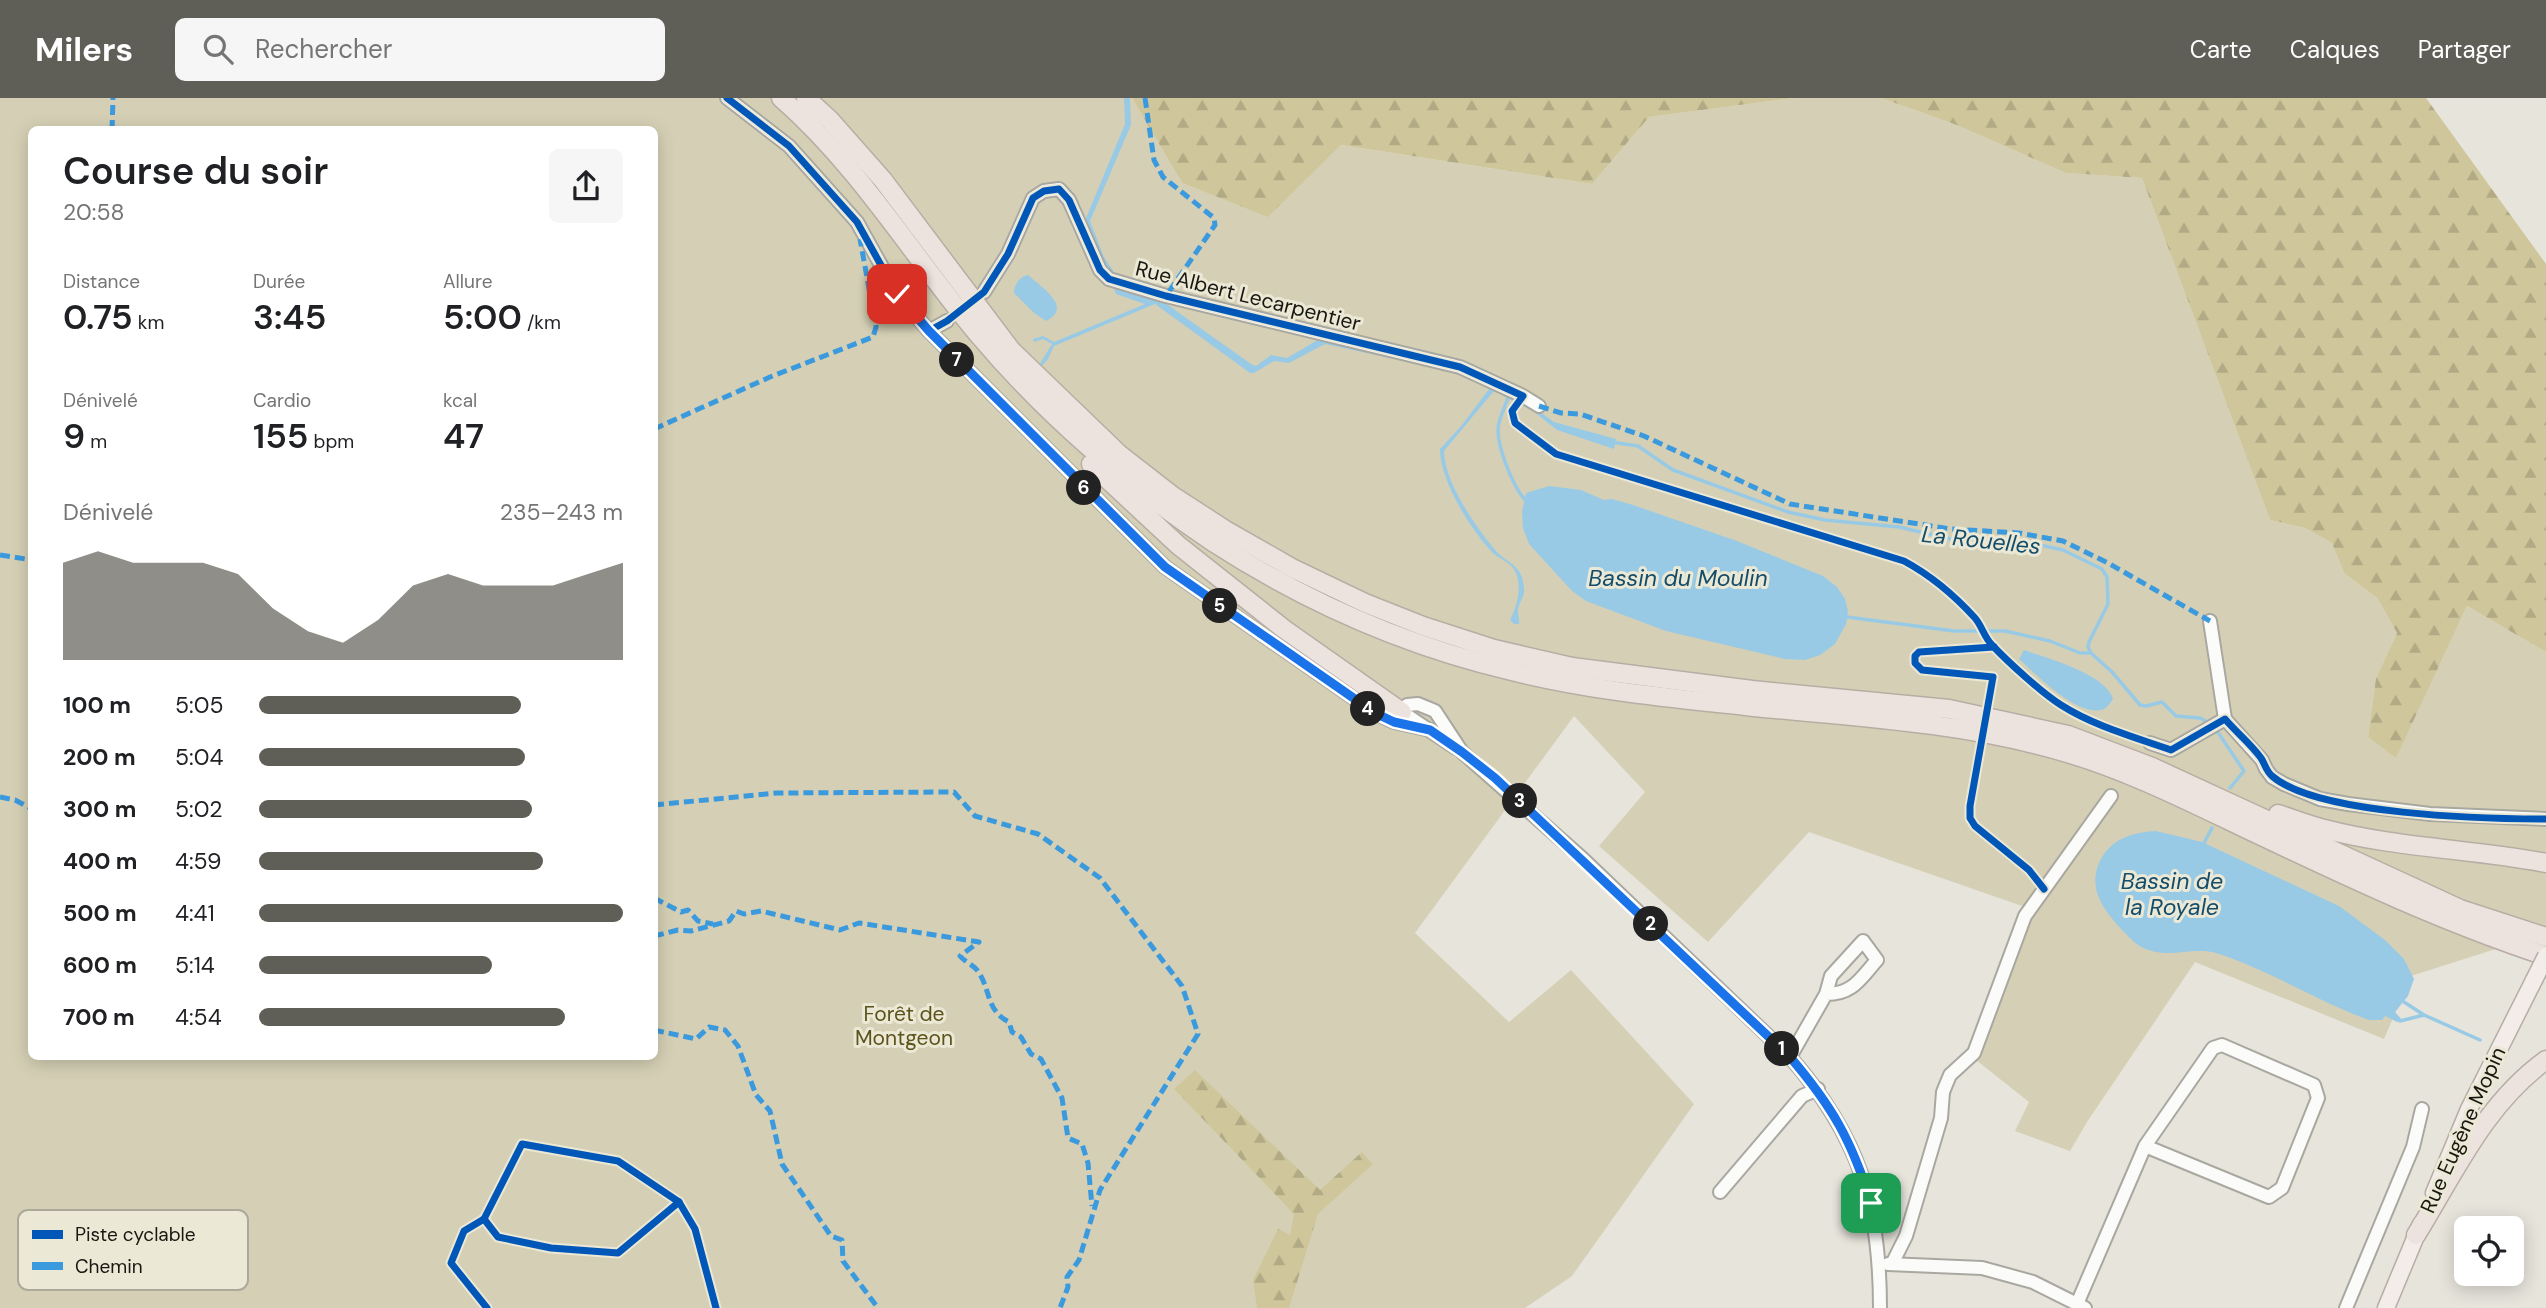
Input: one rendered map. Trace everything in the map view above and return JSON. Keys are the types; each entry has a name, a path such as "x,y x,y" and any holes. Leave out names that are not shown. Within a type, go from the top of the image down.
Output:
{"highway":[{"path":"780,98 801,116 847,166 1055,430 1178,545 1398,717"},
{"path":"806,98 830,120 883,180 1011,350 1065,403 1119,454 1173,496 1292,568 1365,603 1423,626 1494,649 1572,667 1658,680 1949,709 2068,735 2113,750 2460,909 2546,937"},
{"path":"978,335 1053,416 1154,500 1217,544 1276,579 1373,627 1443,653 1582,686 1949,726 2062,751 2154,785 2388,896 2475,933 2546,956"},
{"path":"2177,779 2323,829 2434,849 2546,863"},
{"path":"2416,1235 2455,1167 2494,1108 2523,1076 2546,1060"}],"main road":[{"name":"Rue Eugène Mopin","path":"2386,1308 2469,1109 2546,956"}],"street":[{"path":"727,98 789,146 856,222 897,294 929,331 1165,567 1375,713 1398,717 1430,730 1462,752 1583,859 1790,1057 1818,1089 1858,1160 1886,1264 1880,1308"},
{"name":"Rue Albert Lecarpentier","path":"985,292 1008,254 1033,198 1044,191 1059,190 1069,200 1100,270 1116,281 1166,296 1460,367 1539,406"},
{"path":"929,331 947,321"},
{"path":"2210,621 2225,719 2262,760 2266,769 2284,784 2319,799 2430,814 2546,819"},
{"path":"1398,717 1407,705 1427,706 1435,711 1462,752"},
{"path":"2150,743 2171,750 2225,719"},
{"path":"1886,1264 1906,1236 1941,1118 1943,1092 1950,1075 1974,1053 2025,916 2111,796"},
{"path":"1790,1057 1826,994 1831,976 1863,941 1877,960 1850,990 1840,994 1826,994"},
{"path":"1886,1264 1982,1268 2033,1282 2081,1306 2145,1146 2213,1048 2222,1045 2314,1084 2318,1098 2282,1188 2269,1197 2145,1146"},
{"path":"1720,1192 1802,1096 1818,1089"},
{"path":"2346,1308 2413,1147 2422,1109"}],"green space":[{"name":"Forêt de Montgeon","path":"0,98 1132,98 1182,183 1268,216 1341,145 1592,184 1649,117 1793,98 1881,98 1954,124 2066,173 2142,178 2270,520 2305,528 2332,543 2344,573 2377,598 2397,633 2376,678 2368,737 2396,757 2467,606 2546,652 2546,933 2411,976 2384,1039 2195,962 2070,1151 2015,1131 2029,1102 1971,1056 2025,907 1809,832 1708,942 1599,846 1645,792 1574,716 1415,933 1509,1022 1571,970 1694,1104 1572,1276 1525,1308 0,1308"},
{"path":"1132,98 1793,98 1649,117 1592,184 1341,145 1268,217 1182,183"},
{"path":"1881,98 2426,98 2546,264 2546,652 2467,606 2396,758 2368,737 2376,678 2397,633 2377,598 2344,573 2332,543 2305,528 2270,520 2142,178 2066,173 1954,124"},
{"path":"1195,1070 1320,1190 1362,1152 1373,1164 1318,1214 1289,1308 1257,1308 1253,1280 1278,1229 1290,1235 1294,1214 1174,1089"}],"water":[{"path":"1124,98 1130,98 1131,125 1090,221 1104,257 1118,278 1109,276 1084,223 1125,124"},
{"path":"1028,275 1047,291 1056,303 1057,310 1046,321 1014,293 1018,282"},
{"path":"1112,282 1121,284 1124,291 1161,300 1256,366 1271,355 1287,358 1321,338 1455,366 1523,400 1554,422 1616,439 1614,449 1557,430 1533,411 1494,391 1444,451 1445,463 1455,490 1479,530 1496,551 1521,574 1524,591 1518,609 1519,624 1510,620 1519,587 1516,574 1511,566 1491,551 1474,530 1451,489 1441,462 1440,449 1489,389 1445,370 1325,344 1289,363 1274,361 1250,373 1155,304 1054,346 1041,367 1039,365 1052,344 1043,339 1034,342 1033,339 1043,336 1054,342 1145,304 1116,294"},
{"name":"Bassin du Moulin","path":"1549,486 1581,490 1604,500 1612,499 1633,505 1737,541 1823,576 1837,587 1845,599 1848,611 1846,624 1835,644 1820,655 1805,660 1785,659 1666,631 1586,601 1572,591 1529,544 1523,528 1522,512 1526,493"},
{"path":"2024,650 2088,675 2108,690 2113,699 2101,710 2091,710 2068,700 2019,659"},
{"name":"Bassin de la Royale","path":"2156,831 2202,842 2339,906 2385,940 2404,959 2414,979 2408,996 2395,1012 2402,1020 2397,1022 2385,1016 2382,1020 2369,1020 2216,953 2160,953 2135,943 2102,904 2096,875 2104,854 2114,843 2134,834"}],"waterway":[{"path":"1508,397 1499,423 1499,441 1510,474 1525,500"},
{"name":"La Rouelles","path":"1611,442 1638,446 1673,470 1788,512 1825,520 1899,527 1951,539 2022,541 2063,550 2102,569 2107,577 2108,604 2089,642 2091,653 2112,672 2140,705 2162,702 2176,716 2200,718 2213,725 2244,771 2230,788"},
{"path":"1847,617 1954,631 2005,631 2050,641 2080,653 2089,653"},
{"path":"2204,843 2212,828"},
{"path":"2404,1002 2424,1015 2480,1040"},
{"path":"2400,1021 2424,1015"}],"marked path":[{"path":"112,126 113,98"},
{"path":"1145,98 1154,160 1163,177 1214,218 1215,225 1166,296"},
{"path":"658,427 770,377 873,337 876,327 860,239"},
{"path":"1539,406 1561,413 1580,414 1644,436 1790,504 1951,529 2019,533 2063,541 2108,563 2210,621"},
{"path":"0,555 28,559"},
{"path":"658,805 777,793 954,792 975,816 1038,834 1100,878 1182,986 1198,1034 1100,1190 1079,1260 1067,1277 1068,1287 1060,1308"},
{"path":"0,797 15,800 28,807"},
{"path":"658,900 681,912 688,910 698,921 713,924"},
{"path":"658,935 678,930 691,931 729,921 736,911 744,914 761,911 840,930 859,923 979,942 960,956 977,970 992,1005 1001,1017 1009,1022 1012,1032 1021,1037 1031,1054 1041,1059 1062,1098 1068,1138 1082,1144 1088,1163 1092,1206"},
{"path":"658,1031 696,1039 709,1027 725,1030 738,1046 756,1095 770,1111 782,1164 831,1236 842,1240 843,1261 878,1308"}],"cycle path":[{"path":"727,98 789,146 857,222 897,294 929,331 947,321 984,292 1008,254 1033,198 1044,191 1059,189 1069,200 1100,270 1109,279 1166,296 1460,367 1523,396 1512,411 1515,423 1556,454 1904,561 1933,579 1959,602 1977,621 1992,645 2035,685 2061,705 2101,725 2171,750 2225,719 2257,753 2272,776 2294,789 2325,799 2362,807 2444,816 2546,819"},
{"path":"1994,647 1919,652 1915,656 1915,663 1922,670 1993,677 1970,818 1975,826 2029,870 2044,889"},
{"path":"484,1219 522,1144 618,1161 679,1202"},
{"path":"487,1308 451,1263 464,1231 484,1219 498,1237 551,1248 618,1253 679,1202 695,1229 716,1308"}],"route":[{"path":"897,294 929,331 1077,482 1165,567 1375,713 1394,722 1430,730 1462,752 1495,778 1583,859 1790,1057 1818,1089 1858,1160 1871,1203"}]}
